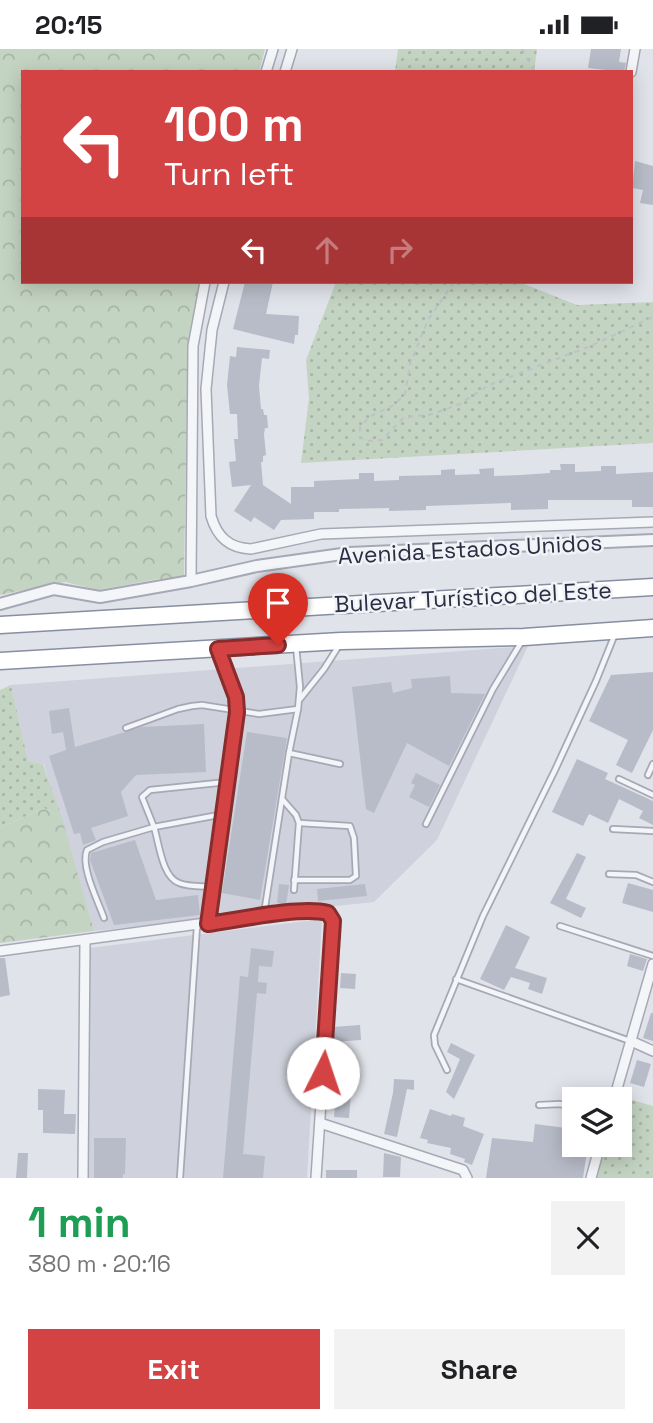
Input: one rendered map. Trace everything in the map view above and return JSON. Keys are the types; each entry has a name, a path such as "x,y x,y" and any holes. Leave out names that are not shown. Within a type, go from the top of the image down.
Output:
{"highway":[{"name":"Bulevar Turístico del Este","path":"0,625 653,587"},
{"name":"Bulevar Turístico del Este","path":"0,661 341,641 524,637 653,628"},
{"path":"0,673 33,659"}],"street":[{"path":"267,70 273,49"},
{"path":"286,70 292,49"},
{"path":"632,70 635,49"},
{"path":"191,581 193,346 205,284"},
{"path":"224,284 212,330 206,389 211,516 214,527 229,544 251,549 321,534 653,522"},
{"name":"Avenida Estados Unidos","path":"0,604 54,589 100,597 257,566 349,553 653,540"},
{"path":"0,951 264,915 319,910 328,913 333,921 316,1178"},
{"path":"83,1178 85,941"},
{"path":"618,1087 653,964"},
{"path":"631,1041 653,1051"},
{"path":"320,1123 463,1170 467,1178"},
{"path":"590,1178 596,1157"}],"lane":[{"path":"447,1070 435,1045 434,1035 483,916 555,771 616,630"},
{"path":"426,824 493,689 524,637"},
{"path":"299,699 324,669 341,641"},
{"path":"264,915 298,709 300,687 296,644"},
{"path":"208,924 237,712 236,697 218,649"},
{"path":"126,728 192,706 202,705 259,714 298,709"},
{"path":"289,754 340,764"},
{"path":"648,775 653,764"},
{"path":"620,779 653,795"},
{"path":"213,887 183,884 171,878 155,827 142,801 146,792 228,782"},
{"path":"282,799 296,815 299,823 294,890"},
{"path":"104,918 86,869 84,860 87,850 103,842 155,827 223,814"},
{"path":"294,880 350,880 356,876 354,838 350,826 299,823"},
{"path":"613,829 653,831"},
{"path":"609,874 636,875 653,882"},
{"path":"180,1178 197,926"},
{"path":"560,926 653,956"},
{"path":"456,979 631,1041"},
{"path":"539,1105 562,1105"}],"path":[{"path":"522,49 534,70"},
{"path":"453,284 428,320 410,364 405,394 394,405 371,416 360,426 360,437 366,441 382,440 404,417 429,415 460,404 489,385 566,353 588,347 653,317"}],"shaded area":[{"path":"528,646 437,840 374,902 94,931 44,764 28,761 11,685"},
{"path":"322,919 307,1178 89,1178 90,948"}],"green space":[{"path":"0,49 265,49 260,70 21,70 21,284 202,284 188,341 184,578 158,579 98,590 65,582 0,595"},
{"path":"398,49 537,49 534,70 395,70"},
{"path":"335,284 524,284 577,305 653,302 653,443 301,463 309,398 306,360"},
{"path":"11,685 28,761 43,764 62,818 44,808 0,828 0,690"},
{"path":"44,808 62,818 94,931 0,943 0,828"},
{"path":"632,1100 653,1106 653,1178 593,1178 601,1157 632,1157"}],"building":[{"path":"591,49 621,49 619,62 626,63 624,70 588,68"},
{"path":"635,161 653,166 653,205 640,203 643,190 633,188"},
{"path":"244,284 273,284 266,314 299,316 298,335 295,335 294,344 233,329"},
{"path":"237,347 270,350 269,359 262,358 259,386 261,409 264,415 267,415 268,428 265,428 264,434 266,455 261,462 263,485 291,504 291,487 314,487 314,481 359,479 359,473 374,473 374,481 399,480 399,476 441,475 441,470 455,469 455,475 480,474 479,469 494,468 494,476 521,475 550,473 550,470 561,470 560,464 575,464 575,472 601,471 601,466 616,466 616,474 653,472 653,507 632,507 632,500 548,500 548,509 511,510 511,503 426,506 426,510 339,509 339,512 314,512 314,519 281,520 274,530 254,517 251,522 234,511 251,485 232,487 229,462 236,461 234,439 238,439 237,414 230,414 227,385 230,356 236,357"},
{"path":"653,672 653,730 632,773 616,765 628,740 589,721 611,675"},
{"path":"450,676 451,693 485,694 449,766 407,743 374,813 366,809 352,687 391,682 393,693 412,688 411,679"},
{"path":"69,708 75,747 142,727 204,724 206,772 136,775 121,792 128,816 91,828 96,840 83,845 80,833 74,834 49,756 66,750 63,732 52,734 49,711"},
{"path":"247,732 287,738 260,900 222,893"},
{"path":"577,759 608,773 605,779 653,801 653,825 639,818 643,811 619,799 608,823 589,814 583,826 552,812"},
{"path":"416,773 440,785 429,807 409,797 415,785 411,783"},
{"path":"135,840 156,900 198,895 200,915 114,925 90,860 91,853"},
{"path":"577,853 586,857 566,899 586,908 581,918 550,903"},
{"path":"628,883 653,890 653,912 622,903"},
{"path":"279,884 289,885 286,905 277,903"},
{"path":"365,884 367,896 318,901 317,889"},
{"path":"506,925 530,937 515,968 547,978 542,994 528,989 530,983 511,977 504,990 480,979"},
{"path":"251,948 274,951 272,967 259,966 258,982 267,983 266,994 257,993 243,1154 265,1156 263,1178 223,1178 240,976 248,977"},
{"path":"630,954 647,959 643,971 627,966"},
{"path":"0,958 5,958 10,995 0,997"},
{"path":"341,973 356,974 355,989 340,988"},
{"path":"653,1013 653,1041 643,1038"},
{"path":"360,1025 361,1040 334,1042 333,1027"},
{"path":"451,1043 475,1055 454,1099 446,1092 460,1059 447,1052"},
{"path":"637,1060 651,1064 644,1087 630,1083"},
{"path":"394,1079 414,1080 414,1090 407,1089 397,1137 384,1134"},
{"path":"38,1089 65,1090 64,1114 76,1114 75,1134 43,1133 43,1110 38,1110"},
{"path":"331,1092 351,1093 349,1118 334,1117 335,1105 330,1104"},
{"path":"430,1109 465,1118 463,1126 484,1134 472,1165 464,1162 465,1159 450,1154 451,1148 427,1143 428,1140 420,1138"},
{"path":"535,1124 562,1127 562,1157 586,1157 583,1178 486,1178 492,1138 533,1142"},
{"path":"94,1138 126,1138 123,1178 94,1178"},
{"path":"18,1153 28,1153 27,1178 16,1178"},
{"path":"384,1153 401,1157 400,1177 383,1177"},
{"path":"326,1170 357,1170 357,1178 326,1178"}],"route":[{"path":"278,645 218,649 236,697 237,712 208,924 264,915 319,910 328,913 333,921 323,1073"}]}
